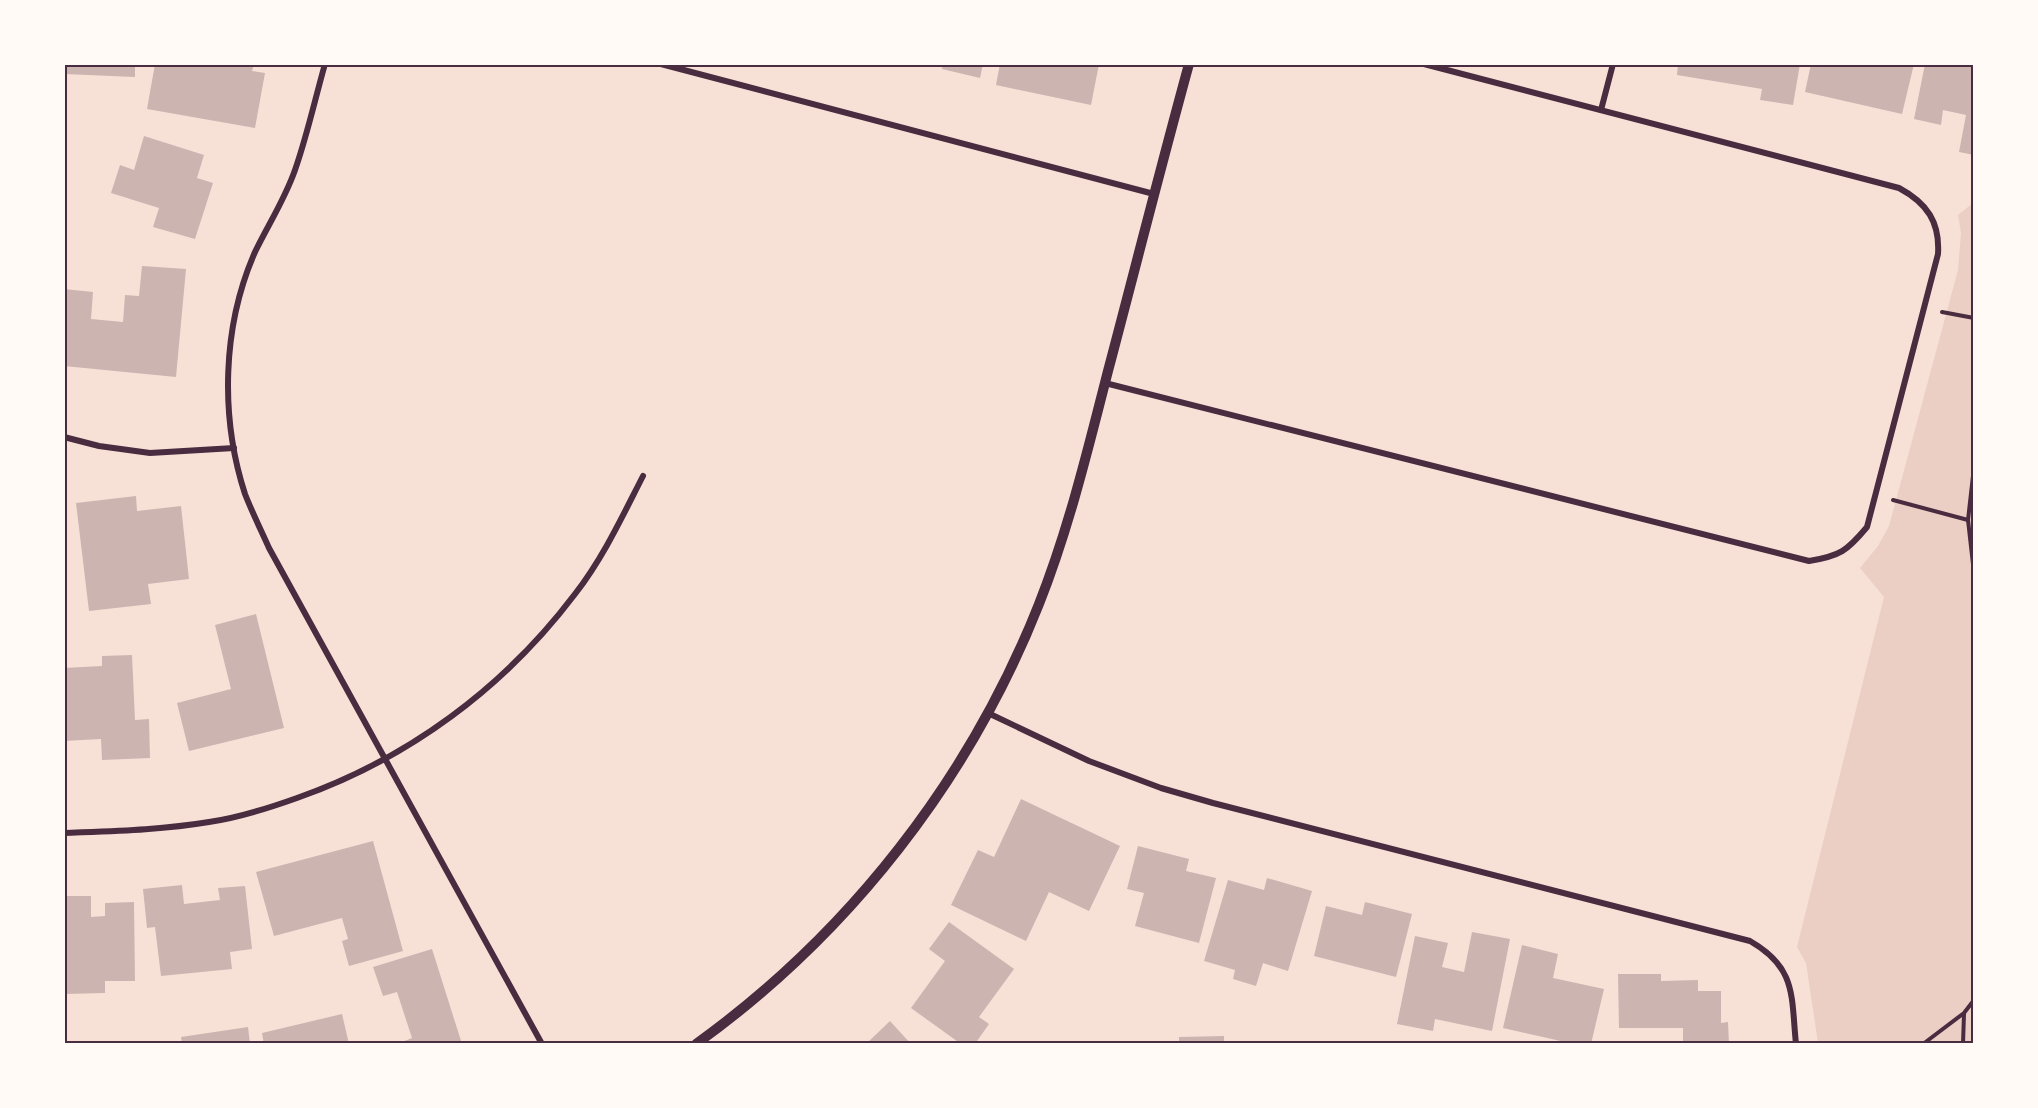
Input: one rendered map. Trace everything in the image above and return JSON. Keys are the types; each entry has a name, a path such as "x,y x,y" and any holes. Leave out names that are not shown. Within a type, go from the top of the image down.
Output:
{"street":[{"path":"325,64 295,170 281,204 255,254 238,304 229,356 229,415 234,448 246,495 269,548 542,1044"},
{"path":"661,64 1154,194"},
{"path":"696,1044 729,1020 795,963 856,900 901,846 942,789 988,713 1011,668 1039,604 1065,532 1189,64"},
{"path":"1105,383 1809,561 1831,558 1850,547 1867,527 1938,254 1938,241 1932,217 1915,196 1899,188 1424,64"},
{"path":"1601,110 1613,64"},
{"path":"64,437 99,446 150,453 234,448"},
{"path":"64,833 140,831 211,822 271,807 329,787 386,759 437,728 486,691 537,641 576,594 604,551 643,476"},
{"path":"988,713 1089,761 1161,788 1750,941 1769,952 1782,968 1790,985 1796,1044"}],"path":[{"path":"1923,309 1974,318"},
{"path":"1974,467 1968,520 1974,573"},
{"path":"1875,495 1968,520"},
{"path":"1923,1044 1964,1013 1974,1000"},
{"path":"1962,1044 1964,1013"}],"shaded area":[{"path":"1973,203 1973,1043 1818,1043 1806,963 1797,947 1884,597 1860,568 1878,546 1889,526 1958,270 1961,233 1958,215"}],"building":[{"path":"64,64 135,64 135,77 64,74"},
{"path":"155,64 254,64 252,71 265,73 255,128 147,109"},
{"path":"943,64 983,64 980,78 942,69"},
{"path":"1000,64 1099,64 1091,105 996,85"},
{"path":"1678,64 1800,64 1793,105 1760,100 1762,89 1677,75"},
{"path":"1811,64 1914,64 1902,114 1805,92"},
{"path":"1925,64 1974,64 1974,155 1959,152 1966,115 1943,110 1941,125 1914,119"},
{"path":"144,136 204,155 197,178 213,183 195,239 153,227 159,208 111,193 120,165 134,170"},
{"path":"142,266 186,269 176,377 64,366 64,289 93,292 91,319 123,322 125,295 139,296"},
{"path":"136,496 137,511 181,506 189,579 148,584 151,604 89,611 76,503"},
{"path":"256,614 284,728 189,751 177,703 231,689 215,625"},
{"path":"132,655 135,720 149,719 150,758 102,760 101,739 64,741 64,668 102,666 102,656"},
{"path":"1021,799 1120,846 1089,911 1049,892 1026,941 951,905 978,850 994,857"},
{"path":"373,841 403,951 349,966 342,941 348,939 342,918 274,936 256,872"},
{"path":"1138,846 1189,859 1186,871 1216,878 1199,943 1135,926 1144,893 1127,889"},
{"path":"1267,878 1312,891 1288,971 1263,963 1256,986 1233,979 1235,970 1204,961 1228,880 1264,890"},
{"path":"182,885 184,904 220,900 218,888 245,886 252,949 230,952 232,969 161,976 155,927 147,928 143,889"},
{"path":"64,896 91,896 91,917 105,916 105,903 134,902 135,981 105,981 105,993 64,994"},
{"path":"1365,902 1412,914 1396,977 1314,956 1326,906 1362,915"},
{"path":"949,922 1014,969 979,1017 989,1024 975,1044 961,1044 911,1008 945,961 929,949"},
{"path":"1472,932 1510,939 1492,1031 1435,1019 1433,1031 1397,1024 1415,936 1448,943 1442,967 1464,972"},
{"path":"1522,945 1558,954 1553,978 1604,989 1591,1044 1565,1044 1565,1042 1503,1028"},
{"path":"432,949 462,1044 397,1044 412,1038 397,992 383,996 373,967"},
{"path":"1618,974 1661,974 1661,981 1698,980 1698,991 1721,991 1721,1023 1728,1022 1729,1044 1683,1044 1683,1028 1619,1028"},
{"path":"342,1014 349,1044 264,1044 262,1033"},
{"path":"890,1021 911,1044 866,1044"},
{"path":"248,1027 250,1044 182,1044 181,1037"},
{"path":"1224,1036 1224,1044 1179,1044 1179,1037"}]}
